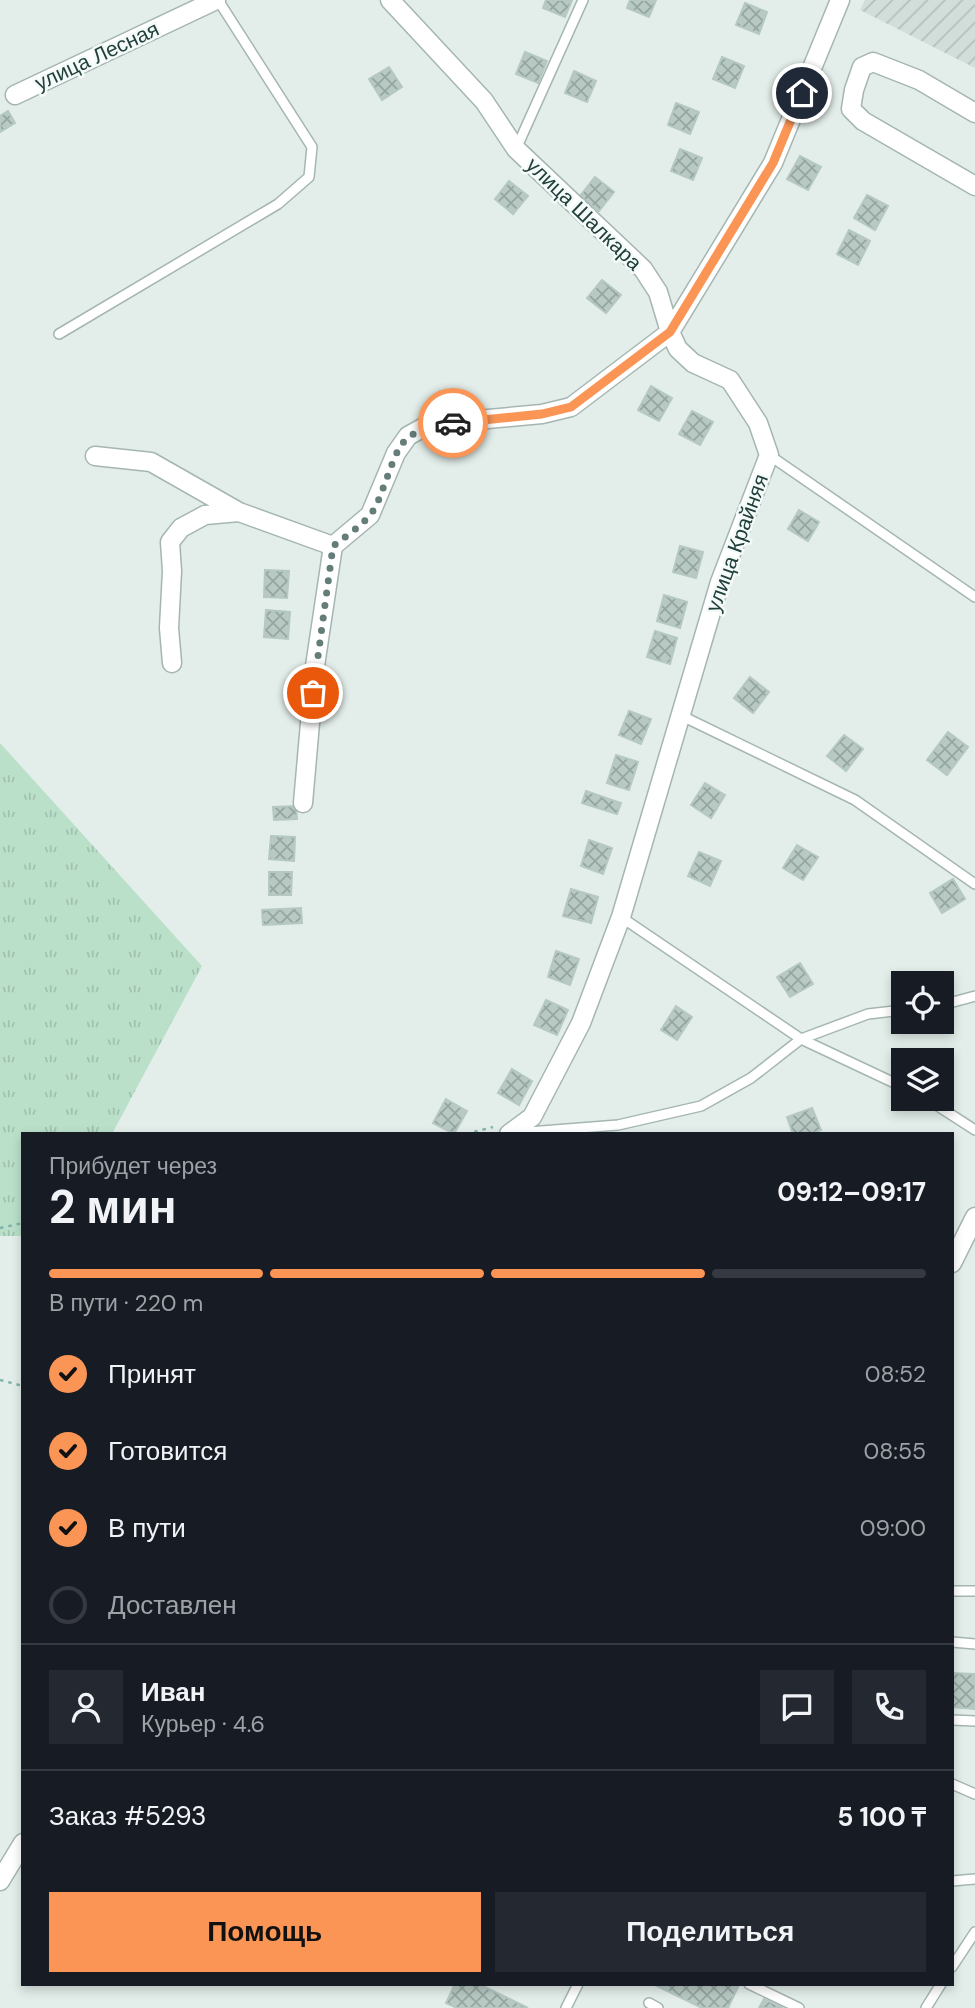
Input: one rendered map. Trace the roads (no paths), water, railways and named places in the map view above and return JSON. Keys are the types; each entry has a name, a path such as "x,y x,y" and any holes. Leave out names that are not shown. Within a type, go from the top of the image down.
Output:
{"street":[{"name":"улица Лесная","path":"15,95 217,0"},
{"name":"улица Шалкара","path":"390,0 484,101 516,149 643,269 658,292 670,332"},
{"path":"303,803 315,666 333,546 370,515 396,453 408,436 424,427 542,414 571,407 670,332 773,163 840,0"},
{"path":"975,113 919,80 873,62 862,67 851,109 863,121 975,186"},
{"name":"улица Крайняя","path":"513,1132 532,1117 581,1023 621,917 720,582 769,455 758,423 730,380 693,363 678,349 670,332"},
{"path":"95,456 152,462 239,512 333,546"},
{"path":"172,663 169,628 172,571 170,542 181,528 205,516 239,512"},
{"path":"954,1259 975,1217"},
{"path":"0,1881 21,1846"}],"lane":[{"path":"59,334 278,204 309,177 312,147 217,0"},
{"path":"516,149 583,0"},
{"path":"769,455 975,597"},
{"path":"682,716 856,800 975,884"},
{"path":"621,917 801,1039 891,1081"},
{"path":"954,1002 975,996"},
{"path":"534,1132 618,1125 701,1106 751,1078 801,1039 868,1014 891,1011"},
{"path":"946,1111 975,1130"},
{"path":"954,1591 975,1591"},
{"path":"954,1642 975,1644"},
{"path":"954,1720 975,1721"},
{"path":"954,1785 975,1794"},
{"path":"954,1881 975,1879"},
{"path":"954,1964 975,1932"},
{"path":"566,2008 577,1986"},
{"path":"753,1986 799,2008"},
{"path":"926,2008 940,1986"}]}
